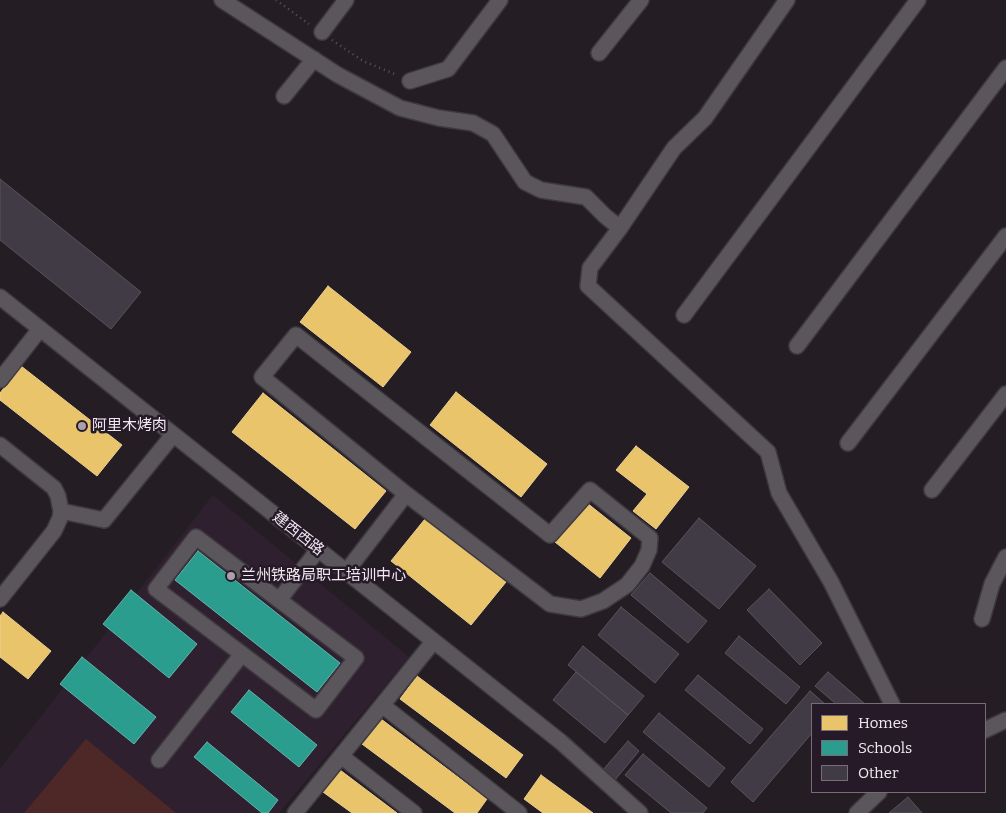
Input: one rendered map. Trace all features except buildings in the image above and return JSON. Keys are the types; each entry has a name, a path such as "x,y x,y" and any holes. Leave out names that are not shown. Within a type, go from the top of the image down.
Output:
{"street":[{"path":"222,0 338,75 400,108 438,118 473,123 493,134 525,182 542,190 586,197 620,228"},
{"path":"322,32 346,0"},
{"path":"410,80 448,69 500,0"},
{"path":"599,53 641,0"},
{"path":"787,0 705,118 674,148 620,228 590,268 588,286 768,452 778,494 831,582 892,703"},
{"path":"684,314 918,0"},
{"path":"284,96 314,59"},
{"path":"797,346 1006,68"},
{"path":"848,444 1006,236"},
{"name":"建西西路","path":"0,297 560,742 640,813"},
{"path":"0,380 40,329"},
{"path":"296,335 550,535 590,490 650,538 650,550 642,566 627,585 603,601 581,609 550,604 406,494 262,377 296,335"},
{"path":"932,490 1006,394"},
{"path":"61,511 104,520 173,435"},
{"path":"0,445 54,488 61,511 54,531 0,599"},
{"path":"346,572 406,494"},
{"path":"196,537 279,600 356,658 316,710 156,589 196,537"},
{"path":"279,600 318,550"},
{"path":"982,619 992,584 1006,557"},
{"path":"302,811 341,756 434,642"},
{"path":"159,760 242,654"},
{"path":"382,705 519,813"},
{"path":"986,730 1006,720"},
{"path":"341,756 414,813"},
{"path":"857,813 878,793"}],"path":[{"path":"276,0 363,61 410,80"}],"shaded area":[{"name":"兰州铁路局职工培训中心","path":"213,495 409,657 279,813 0,813 0,769"},
{"path":"86,739 176,813 24,813"}],"place":[{"name":"阿里木烤肉","path":"82,426"},
{"name":"兰州铁路局职工培训中心","path":"231,576"}]}
